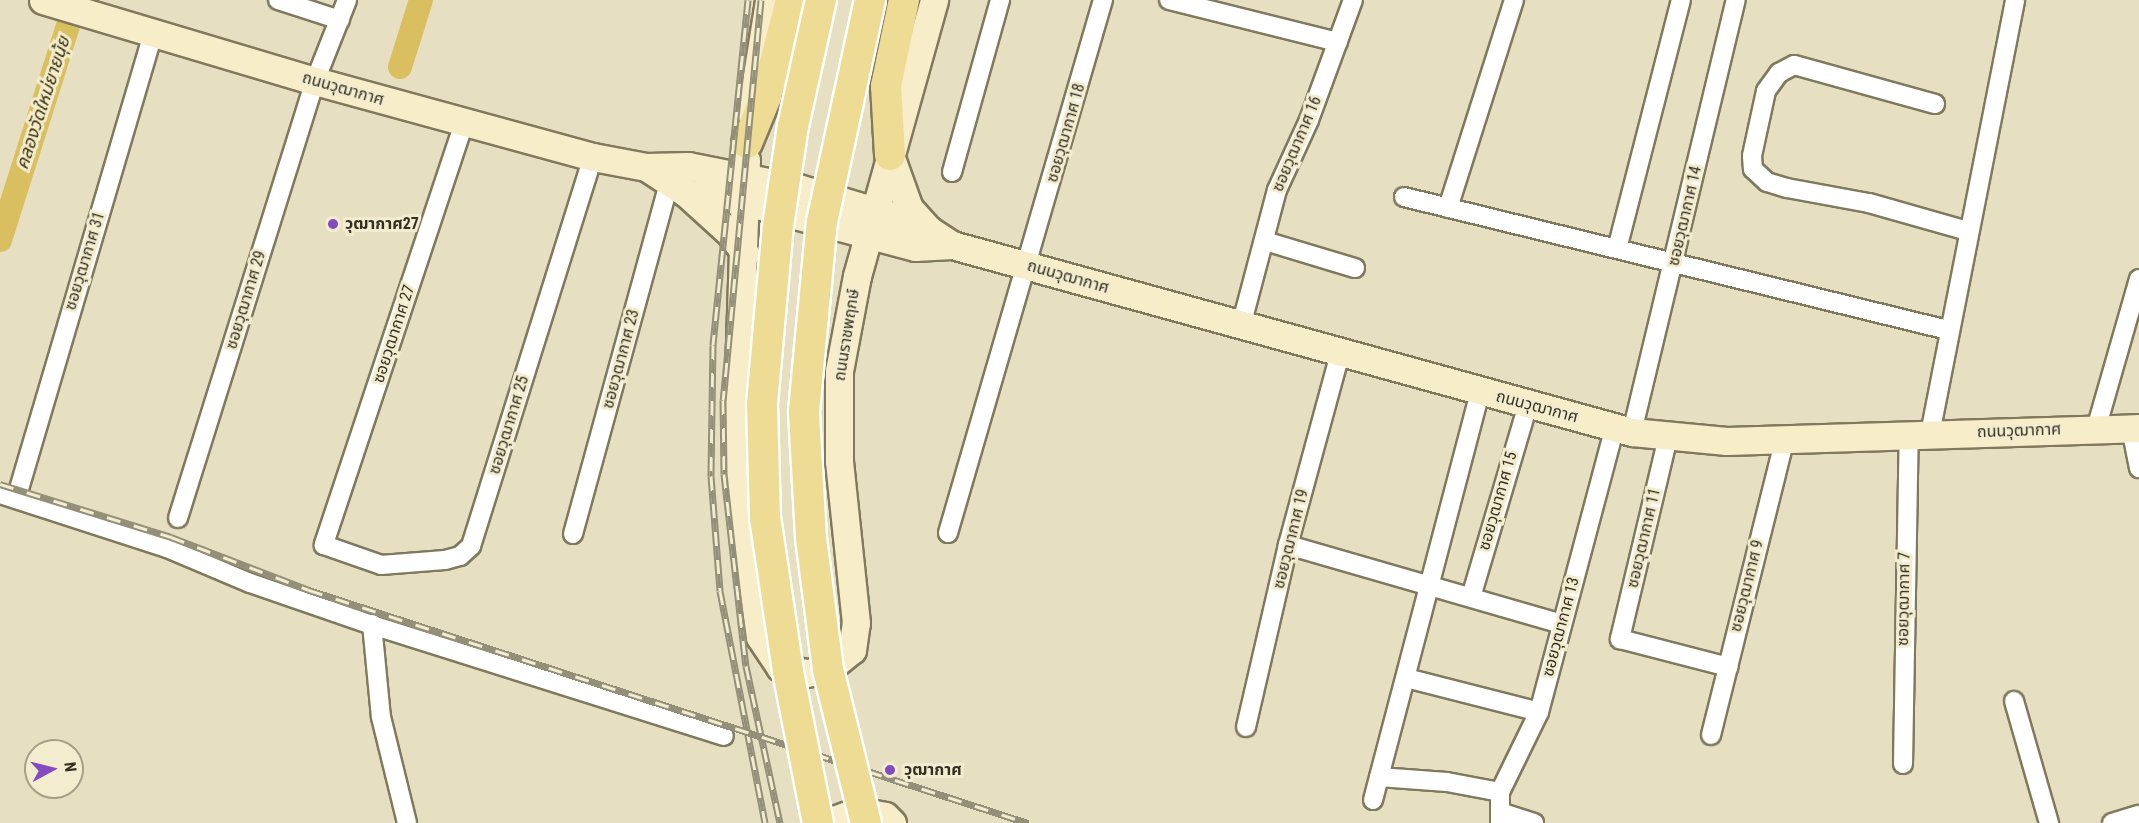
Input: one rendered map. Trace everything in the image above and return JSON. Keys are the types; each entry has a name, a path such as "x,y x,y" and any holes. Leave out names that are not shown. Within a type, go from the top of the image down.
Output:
{"main road":[{"name":"ถนนราชพฤกษ์","path":"770,0 747,143 744,189 745,253 737,431 760,637 780,667 806,674 827,670 852,650 856,623 840,461 839,370 857,276 934,0"},
{"path":"688,166 719,160 747,143 766,97 791,0"},
{"path":"818,823 788,671 765,518 762,404 778,226 794,126 821,0"},
{"name":"ถนนราชพฤกษ์","path":"866,823 828,669 811,538 804,411 822,222 870,0"},
{"path":"857,276 871,261 922,239 890,155 886,86 904,0"},
{"name":"ถนนวุฒากาศ","path":"66,7 315,81 593,157 646,167 688,166 744,189 1480,392 1624,429 1668,437 1728,441 2135,428"},
{"name":"ถนนวุฒากาศ","path":"646,167 678,188 744,189"},
{"path":"678,188 731,234 745,253"},
{"path":"826,823 858,811 885,816 892,823"}],"street":[{"path":"278,0 340,20"},
{"name":"ซอยวุฒากาศ 29","path":"178,518 315,81 347,0"},
{"path":"952,172 1000,0"},
{"name":"ซอยวุฒากาศ 18","path":"948,532 1029,266 1103,0"},
{"path":"1168,0 1338,42"},
{"name":"ซอยวุฒากาศ 16","path":"1241,326 1277,190 1309,120 1353,0"},
{"path":"1448,208 1514,0"},
{"path":"1617,249 1681,0"},
{"name":"ซอยวุฒากาศ 14","path":"1624,429 1673,262 1736,0"},
{"name":"ซอยวุฒากาศ 7","path":"1903,764 1919,434 1948,330 2015,0"},
{"name":"ซอยวุฒากาศ 31","path":"19,489 153,33"},
{"path":"1935,104 1794,65 1779,73 1766,91 1752,156 1753,169 1767,182 1787,188 1869,203 1968,231"},
{"name":"ซอยวุฒากาศ 27","path":"324,545 464,123"},
{"name":"ซอยวุฒากาศ 25","path":"324,545 381,565 404,566 459,556 471,546 593,157"},
{"name":"ซอยวุฒากาศ 23","path":"573,534 678,188"},
{"path":"1404,197 1948,330"},
{"path":"1265,241 1355,268"},
{"path":"2096,429 2139,279"},
{"name":"ซอยวุฒากาศ 19","path":"1246,727 1288,545 1340,353"},
{"path":"1373,800 1431,586 1480,392"},
{"name":"ซอยวุฒากาศ 15","path":"1470,597 1528,405"},
{"path":"2135,428 2139,468"},
{"name":"ซอยวุฒากาศ 13","path":"1500,817 1500,792 1539,712 1561,624 1624,429"},
{"name":"ซอยวุฒากาศ 11","path":"1668,437 1620,639 1728,667"},
{"name":"ซอยวุฒากาศ 9","path":"1711,735 1785,438"},
{"path":"0,494 167,548 250,583 372,624 724,736"},
{"path":"1288,545 1561,624"},
{"path":"372,624 381,717 407,823"},
{"path":"1406,678 1539,712"},
{"path":"2014,700 2049,823"},
{"path":"1379,777 1448,782 1500,792"},
{"path":"2112,823 2139,815"},
{"path":"1500,817 1534,823"}],"waterway":[{"name":"คลองวัดใหม่ยายนุ้ย","path":"0,240 76,0"},
{"path":"400,67 421,0"}],"railway":[{"path":"748,0 713,345 711,476 720,591 765,823"},
{"path":"761,0 723,400 724,474 746,666 780,823"},
{"path":"0,484 171,537 309,590 1028,823"}],"place":[{"name":"วุฒากาศ27","path":"333,224"},
{"name":"วุฒากาศ","path":"890,770"}]}
